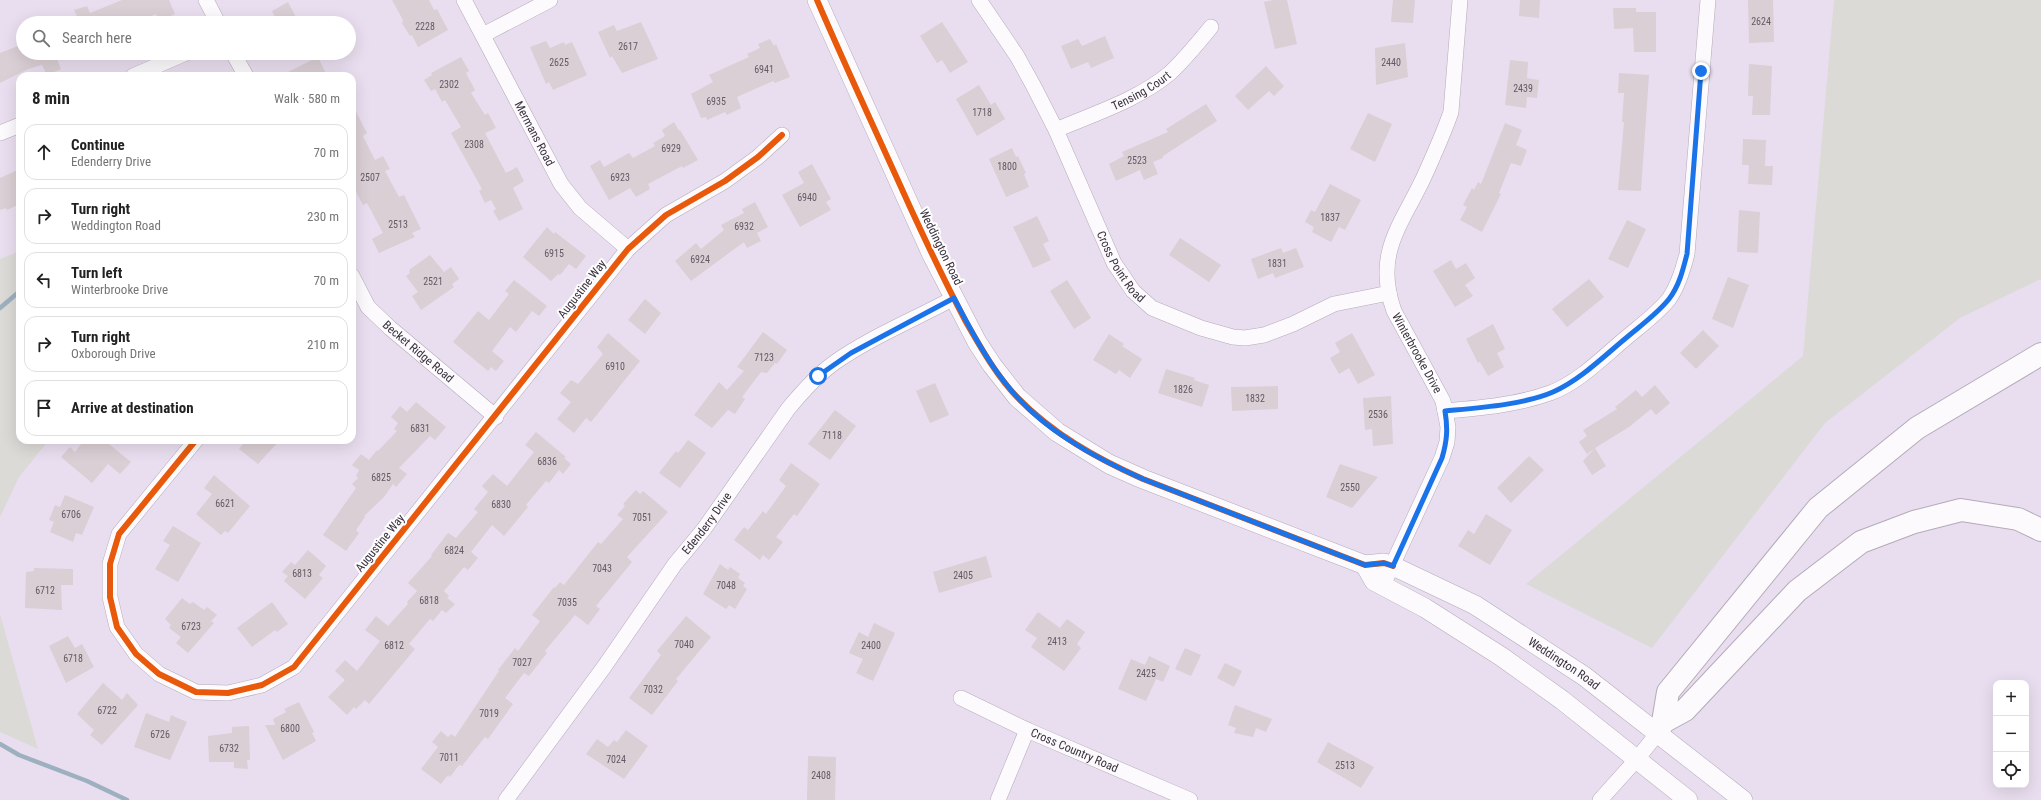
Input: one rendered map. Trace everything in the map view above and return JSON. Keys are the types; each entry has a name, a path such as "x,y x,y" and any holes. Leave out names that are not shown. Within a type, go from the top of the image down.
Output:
{"highway":[{"path":"1660,728 1668,692 1818,508 1917,428 2041,354"},
{"path":"1660,728 1685,710 1798,591 1861,542 1914,522 1961,510 2018,519 2041,530"}],"main road":[{"name":"Weddington Road","path":"817,0 932,255 977,342 1010,389 1057,432 1109,464 1143,479 1365,565 1384,563 1393,566 1475,605 1522,634 1660,728 1743,800"},
{"path":"1365,565 1374,581 1425,608 1502,657 1562,700 1688,800"}],"street":[{"path":"206,0 214,16"},
{"name":"Mermans Road","path":"464,0 561,184 580,208 628,249"},
{"path":"483,35 550,0"},
{"name":"Cross Point Road","path":"979,0 1017,56 1056,130 1114,263 1123,279 1142,300 1166,314 1221,335 1244,338 1271,332 1334,304 1389,293"},
{"name":"Winterbrooke Drive","path":"1383,585 1442,458 1447,442 1448,427 1441,395 1394,311 1389,293 1387,266 1389,250 1394,234 1422,180 1451,112 1460,0"},
{"path":"1445,411 1486,407 1538,397 1563,387 1588,369 1660,310 1673,292 1684,268 1687,254 1708,0"},
{"name":"Tensing Court","path":"1056,130 1151,87 1170,73 1211,28"},
{"path":"142,72 170,60"},
{"path":"237,60 244,72"},
{"path":"0,133 16,127"},
{"name":"Augustine Way","path":"193,444 119,534 110,564 110,597 117,627 136,654 159,674 196,692 228,693 262,684 294,667 496,417 628,249 666,215 725,181 758,157 782,135"},
{"name":"Becket Ridge Road","path":"356,284 368,307 390,328 496,417"},
{"name":"Edenderry Drive","path":"506,800 604,667 675,564 704,529 788,409 802,392 818,376 851,353 954,298"},
{"name":"Cross Country Road","path":"961,698 1027,730 1190,800"},
{"path":"1600,800 1637,759 1660,728"},
{"path":"998,800 1027,730"}],"shaded area":[{"path":"1834,0 2041,0 2041,279 1960,318 1825,423 1652,648 1526,584 1803,356"},
{"path":"16,253 16,444 46,444 19,477 0,517 0,259"},
{"path":"0,614 38,749 0,732"}],"building":[{"path":"122,0 169,0 175,14 170,16 157,16 156,14 151,16 77,16 74,10 87,6 90,13"},
{"path":"392,0 429,0 434,10 437,9 448,30 418,47 412,35 410,36 402,23 403,20"},
{"path":"1273,0 1287,0 1297,44 1275,49 1264,2"},
{"path":"1393,0 1415,0 1413,23 1391,22"},
{"path":"1520,0 1540,0 1539,18 1519,16"},
{"path":"1748,0 1773,0 1774,42 1749,43"},
{"path":"288,2 295,16 274,16 272,11"},
{"path":"1613,8 1636,8 1636,12 1656,12 1656,52 1634,52 1633,28 1614,29"},
{"path":"641,22 658,59 622,73 612,56 610,58 598,32 614,25 617,31"},
{"path":"942,22 968,62 950,73 942,60 937,63 920,36"},
{"path":"1105,36 1114,58 1091,68 1088,62 1071,69 1061,46 1078,39 1082,46"},
{"path":"770,39 774,46 776,44 790,77 775,83 773,81 737,97 741,108 727,115 725,112 707,120 706,117 701,118 691,94 713,82 709,75 749,57 747,54 760,48 758,44"},
{"path":"546,41 550,48 564,42 565,45 572,42 587,75 553,90 549,82 546,84 530,47"},
{"path":"1405,43 1408,77 1376,85 1375,48"},
{"path":"16,47 16,60 57,60 61,69 54,72 46,72 42,65 22,72 16,72 16,75 0,83 0,53"},
{"path":"461,57 469,71 466,73 475,90 471,93 485,115 488,113 496,128 485,133 506,173 517,167 524,181 513,188 523,209 499,221 493,211 496,209 491,200 485,203 479,191 482,189 451,133 461,127 445,100 442,102 435,89 431,91 424,80 432,75 431,73"},
{"path":"312,60 319,60 325,72 288,72"},
{"path":"1510,60 1528,62 1527,78 1539,80 1537,98 1527,97 1526,108 1505,105"},
{"path":"1749,64 1772,66 1770,115 1752,115 1753,96 1748,96"},
{"path":"1266,66 1284,86 1274,96 1269,91 1248,110 1235,96"},
{"path":"1619,73 1649,75 1641,191 1618,190 1624,122 1622,122 1624,93 1618,93"},
{"path":"979,85 991,105 995,102 1005,119 977,136 956,99"},
{"path":"1206,104 1217,121 1163,156 1163,158 1153,162 1158,174 1144,180 1140,170 1116,181 1109,164 1124,156 1122,152 1168,132 1166,129"},
{"path":"356,112 367,133 363,136 375,160 383,156 390,169 385,171 399,197 404,195 421,229 412,233 415,237 379,253 372,239 383,233 367,203 363,205 356,192"},
{"path":"1368,113 1392,124 1375,162 1350,149"},
{"path":"674,122 698,160 683,168 682,166 648,184 650,189 636,197 630,188 609,200 590,166 600,160 604,167 629,153 633,158 655,146 653,143 665,136 662,130"},
{"path":"1505,123 1522,130 1516,145 1527,150 1521,166 1511,163 1499,193 1501,194 1482,232 1460,220 1467,207 1463,205 1472,188 1474,190 1478,182 1481,184"},
{"path":"1743,139 1766,140 1765,166 1773,166 1772,185 1748,184 1749,165 1742,165"},
{"path":"1012,148 1016,157 1018,156 1026,173 1024,174 1029,187 1006,197 989,159"},
{"path":"812,164 831,199 826,202 831,210 800,227 782,195 804,183 798,172"},
{"path":"16,171 16,206 7,210 6,208 0,210 0,178"},
{"path":"1330,184 1361,200 1345,230 1339,227 1331,242 1312,232 1314,227 1305,222 1311,210 1315,212"},
{"path":"755,202 768,227 757,233 761,241 747,248 744,242 691,281 675,261 696,243 701,249 724,230 721,225 744,213 742,209"},
{"path":"1739,210 1760,212 1758,253 1737,252"},
{"path":"1037,216 1049,241 1043,244 1051,260 1033,268 1013,227"},
{"path":"1627,220 1646,229 1628,268 1608,259"},
{"path":"547,227 554,234 555,232 586,256 576,269 569,264 560,275 558,274 551,281 523,257"},
{"path":"1180,238 1221,265 1209,282 1169,255"},
{"path":"1281,248 1283,253 1296,248 1304,267 1275,278 1273,273 1258,279 1251,259"},
{"path":"430,255 444,272 451,267 459,279 452,284 454,287 421,310 412,296 418,292 406,276 410,273 409,270"},
{"path":"1451,260 1456,269 1466,263 1475,278 1465,285 1473,296 1455,307 1433,271"},
{"path":"1728,277 1749,285 1733,328 1712,319"},
{"path":"1589,279 1604,297 1567,327 1552,309"},
{"path":"514,280 547,306 539,316 532,311 516,332 510,327 492,351 504,361 496,371 491,367 488,371 453,342 478,311 489,320 509,294 505,291"},
{"path":"1067,280 1091,318 1074,329 1050,291"},
{"path":"645,299 661,313 645,334 628,320"},
{"path":"1493,324 1505,349 1497,353 1504,367 1488,376 1480,362 1478,363 1466,339"},
{"path":"1703,330 1719,346 1696,369 1680,353"},
{"path":"763,332 787,350 777,364 775,363 767,373 761,372 742,397 745,399 735,414 728,410 712,428 694,415 719,382 727,390 744,371 737,367"},
{"path":"608,333 640,361 591,422 586,418 574,433 557,419 571,402 560,393 571,380 578,384 603,354 597,347"},
{"path":"1352,333 1375,375 1358,384 1349,368 1339,374 1330,358 1340,352 1335,343"},
{"path":"1109,334 1124,344 1122,346 1142,359 1130,378 1119,370 1116,374 1093,360"},
{"path":"1166,369 1195,378 1194,380 1209,385 1202,407 1158,393"},
{"path":"935,383 949,415 930,423 916,391"},
{"path":"1655,385 1670,403 1656,415 1651,409 1629,427 1595,448 1606,466 1592,475 1583,461 1594,449 1587,454 1579,442 1587,436 1583,430 1617,409 1615,407 1636,390 1642,397"},
{"path":"1278,386 1278,409 1232,411 1231,387"},
{"path":"1391,396 1393,444 1373,446 1372,429 1365,430 1363,398"},
{"path":"416,402 446,427 435,440 430,436 399,468 407,474 396,487 393,484 384,497 364,516 365,517 356,530 359,533 346,551 323,535 356,488 352,484 358,478 356,476 359,470 352,465 361,454 369,460 397,431 394,429 398,423 391,417 400,406 407,412"},
{"path":"835,410 856,426 830,460 808,444"},
{"path":"536,432 566,457 564,458 571,464 563,474 559,470 549,483 546,481 526,505 528,507 504,536 492,525 471,552 478,558 468,570 464,567 444,591 449,596 447,598 455,604 446,613 442,610 433,621 430,619 409,644 415,649 369,704 365,700 356,709 354,707 347,715 328,697 345,680 335,671 345,660 357,671 380,641 365,630 376,616 388,626 408,604 407,602 417,591 408,583 432,556 431,555 448,533 456,538 478,512 474,509 488,492 482,486 493,474 507,486 534,452 525,445"},
{"path":"688,440 706,453 680,488 659,473 676,451 678,453"},
{"path":"81,444 109,444 131,462 120,474 108,464 92,483 61,457 70,447 75,452"},
{"path":"243,444 276,444 258,464 239,449"},
{"path":"1529,456 1544,470 1511,503 1497,488"},
{"path":"791,463 820,484 797,516 794,514 776,537 783,542 769,560 763,555 760,560 734,540 744,527 748,530 763,511 766,514 786,486 779,480"},
{"path":"1340,464 1378,477 1352,508 1326,497"},
{"path":"214,475 250,506 228,533 225,531 221,535 196,514 212,494 204,488"},
{"path":"636,490 640,494 643,491 668,512 627,557 632,562 596,606 600,609 588,625 575,615 545,651 547,653 529,676 524,673 505,698 513,704 488,739 485,737 462,766 459,765 450,777 448,775 441,784 421,769 438,747 432,742 441,731 448,737 451,734 455,737 499,671 498,670 515,648 518,651 540,621 532,615 554,587 555,588 560,582 564,585 598,542 601,544 623,519 617,515 625,506 623,504"},
{"path":"65,495 94,507 82,535 76,533 73,542 50,532 54,522 49,520 55,505 60,507"},
{"path":"1486,514 1512,530 1490,565 1458,546 1468,530 1474,534"},
{"path":"173,526 201,543 178,582 155,569 170,545 163,541"},
{"path":"308,550 326,566 319,575 323,578 305,599 284,581 288,576 282,572 291,562 295,565"},
{"path":"986,556 992,577 939,593 933,572"},
{"path":"720,564 728,570 730,567 740,574 738,578 745,583 743,586 747,589 735,609 729,605 726,609 703,594"},
{"path":"34,568 73,569 73,585 61,585 62,610 25,608 26,572 34,571"},
{"path":"182,598 190,604 193,602 204,610 207,607 217,615 211,621 214,623 188,653 176,643 181,637 169,628 171,625 165,619"},
{"path":"272,602 288,624 277,632 275,630 252,647 237,628"},
{"path":"1038,612 1060,628 1067,619 1085,632 1077,644 1081,648 1064,671 1031,647 1037,638 1025,630"},
{"path":"686,616 711,637 676,679 678,681 652,715 629,698 661,655 657,651"},
{"path":"874,623 895,633 873,681 856,673 863,659 849,653 859,632 868,637"},
{"path":"68,636 75,648 82,644 94,667 66,683 49,646"},
{"path":"1185,648 1201,655 1191,676 1175,669"},
{"path":"1149,656 1170,666 1163,682 1156,679 1146,701 1118,689 1131,659 1145,665"},
{"path":"1225,663 1242,671 1234,687 1217,678"},
{"path":"103,683 122,700 127,693 138,705 102,745 90,735 94,730 77,714"},
{"path":"299,702 314,732 312,733 316,741 283,760 265,725 275,725 273,719 286,712 284,709"},
{"path":"1235,705 1272,719 1266,732 1256,728 1253,737 1234,733 1236,728 1228,725"},
{"path":"146,713 169,722 171,715 187,722 170,760 134,747"},
{"path":"249,726 250,760 247,760 248,769 234,768 234,762 209,762 208,736 232,733 232,727"},
{"path":"626,730 648,746 624,779 586,754 597,739 608,747 614,740 617,742"},
{"path":"1328,742 1374,767 1361,788 1317,762"},
{"path":"808,756 836,757 835,800 807,800"}],"waterway":[{"path":"0,308 16,294"},
{"path":"0,744 19,755 87,781 127,800"}],"cycle path":[{"path":"817,0 930,251 951,293 989,361 1002,380 1017,397 1060,434 1092,454 1143,479 1365,565 1384,563 1393,566"},
{"path":"193,444 119,534 110,564 110,597 117,627 136,654 159,674 196,692 228,693 262,685 294,667 628,249 666,215 725,181 758,157 782,135"}],"route":[{"path":"818,376 834,363 851,353 954,298 977,342 1006,385 1017,397 1057,432 1081,448 1109,464 1143,479 1365,565 1384,563 1393,566 1442,458 1447,442 1448,427 1445,411 1486,407 1538,397 1563,387 1588,369 1660,310 1669,299 1680,279 1687,254 1701,71"}]}
